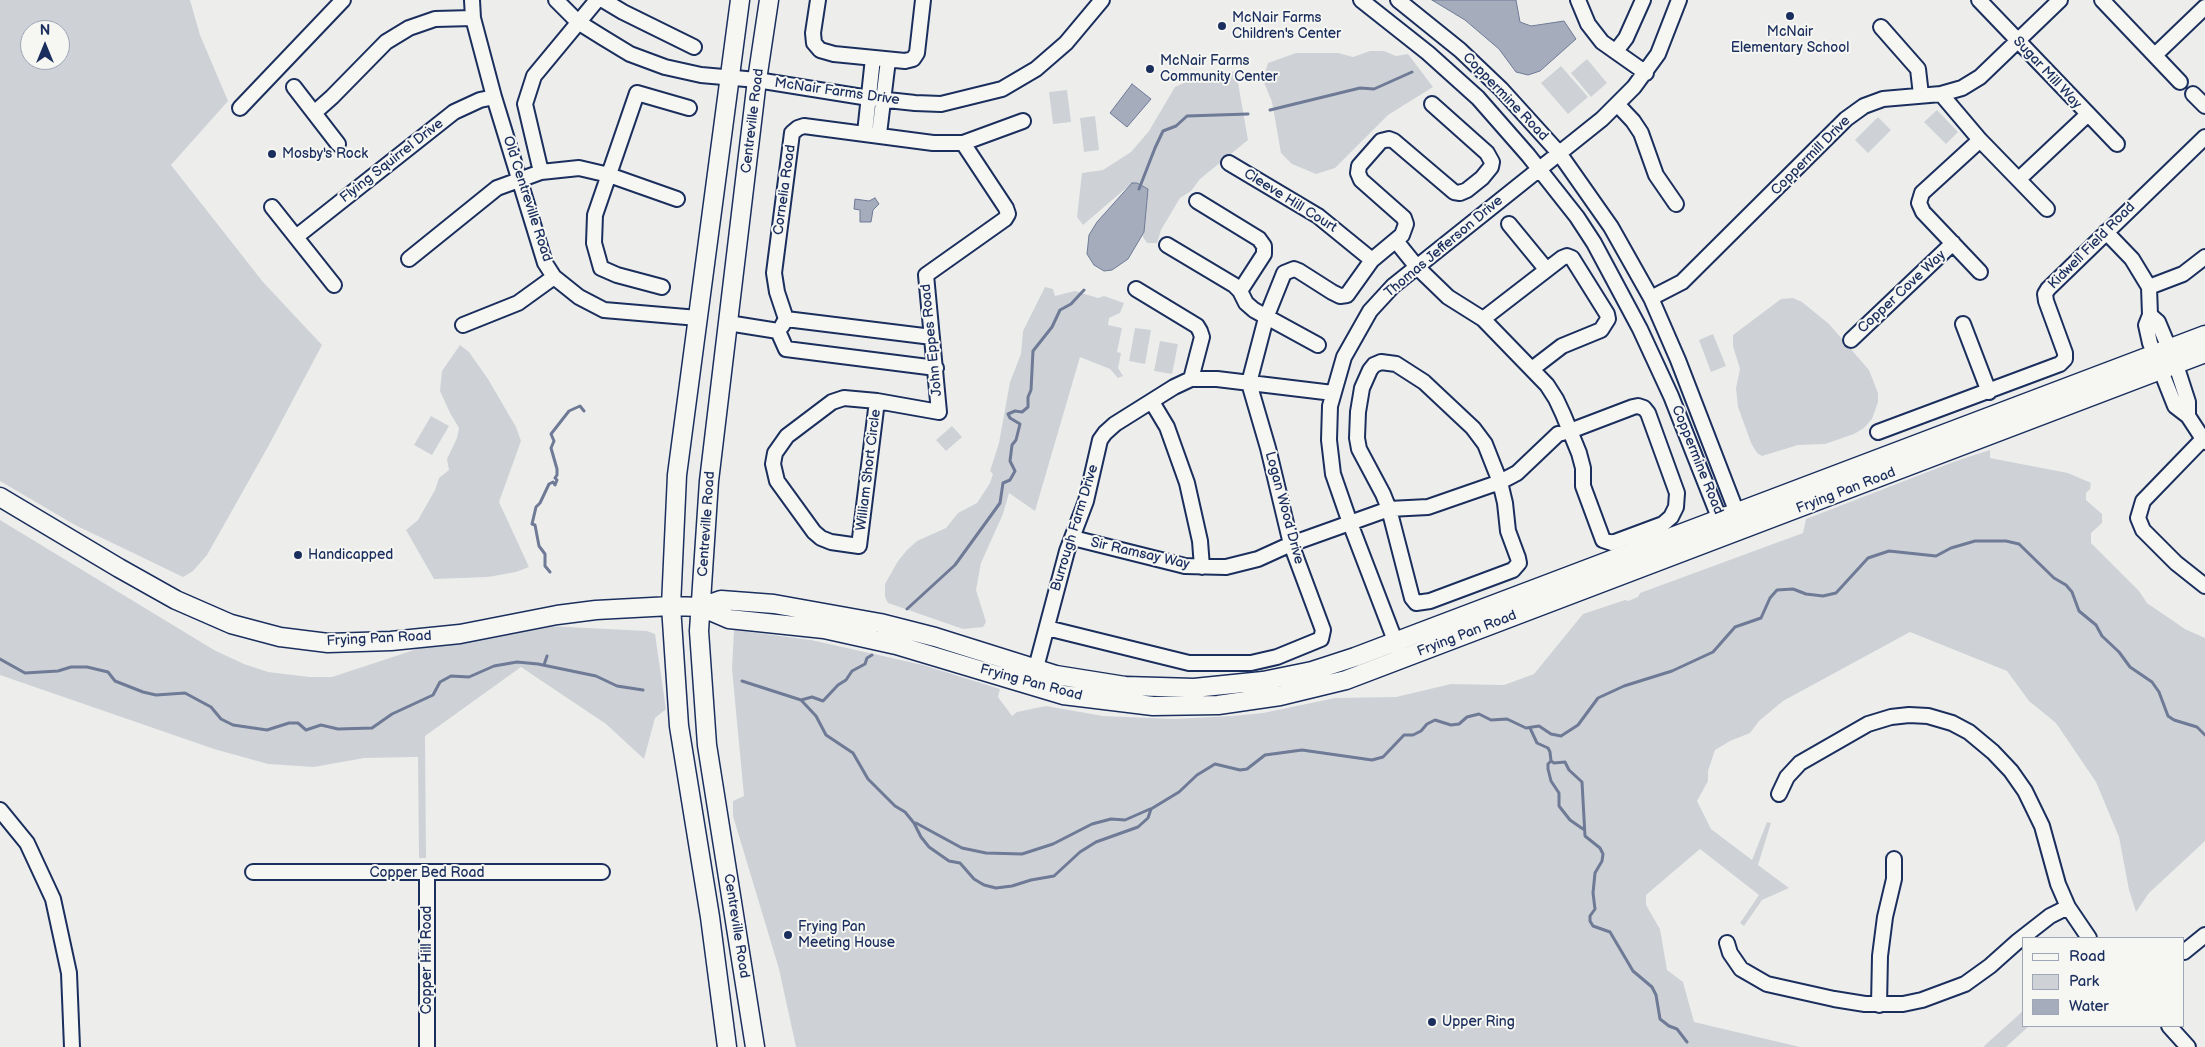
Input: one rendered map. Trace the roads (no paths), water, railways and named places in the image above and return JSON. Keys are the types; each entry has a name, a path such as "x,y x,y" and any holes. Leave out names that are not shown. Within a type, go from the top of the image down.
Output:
{"main road":[{"name":"Centreville Road","path":"727,1047 707,900 679,726 671,606 677,475 740,0"},
{"name":"Centreville Road","path":"755,1047 707,745 700,652 709,481 757,80 769,0"},
{"name":"Frying Pan Road","path":"701,607 729,619 824,629 872,639 924,652 1063,695 1115,703 1153,706 1218,705 1304,692 1346,680 1736,533 2165,360 2205,335"},
{"name":"Frying Pan Road","path":"0,497 119,568 192,607 232,624 280,637 328,642 391,641 460,634 570,613 671,606 701,607 722,600 774,604 880,623 935,636 1036,669 1087,681 1125,686 1194,688 1233,685 1312,671 1396,642 1737,513 2165,360 2205,353"}],"street":[{"path":"240,108 343,0"},
{"name":"Old Centreville Road","path":"472,0 473,18 494,97 545,263 554,277 579,297 604,310 698,318"},
{"name":"McNair Farms Drive","path":"556,0 578,22 630,54 665,67 883,100 941,104 1002,89 1020,80 1052,58 1102,0"},
{"path":"541,172 525,104 534,76 596,0"},
{"path":"603,0 694,47"},
{"path":"818,0 813,33 814,43 820,50 888,60 913,59 917,53 923,0"},
{"name":"Coppermine Road","path":"1361,0 1414,42 1478,98 1539,170 1594,244 1632,314 1671,396 1720,520 1736,533"},
{"name":"Coppermine Road","path":"1398,0 1427,22 1482,70 1559,153 1611,227 1651,298 1678,360 1737,513 1736,533"},
{"path":"1578,0 1588,24 1602,42 1646,73"},
{"path":"1616,51 1626,38 1643,0"},
{"name":"Thomas Jefferson Drive","path":"1402,659 1338,490 1331,457 1329,423 1333,393 1344,356 1370,311 1393,286 1539,170 1617,104 1646,73 1661,47 1680,0"},
{"name":"Sugar Mill Way","path":"1979,0 2087,115 2117,144"},
{"name":"Coppermill Drive","path":"1651,298 1682,282 1846,119 1874,101 1941,94 1962,88 1980,76 2060,0"},
{"path":"2102,0 2180,82"},
{"path":"2155,55 2205,7"},
{"path":"314,113 386,42 409,28 435,19 473,18"},
{"path":"1881,27 1918,69 1921,95"},
{"path":"872,58 869,98 872,133"},
{"path":"872,133 883,100 888,60"},
{"path":"294,87 338,144"},
{"path":"662,287 617,275 601,268 594,243 595,215 637,93 689,108"},
{"path":"1941,94 1980,140 2047,209"},
{"path":"2194,94 2205,106"},
{"name":"Flying Squirrel Drive","path":"296,237 454,112 480,100 494,97"},
{"path":"1249,383 1266,318 1281,278 1287,270 1300,271 1340,296 1350,292 1372,260 1396,241 1405,230 1404,218 1361,180 1358,173 1359,166 1381,141 1390,139 1394,141 1454,192 1460,193 1467,190 1482,178 1492,162 1487,152 1432,104"},
{"path":"1617,104 1633,120 1641,133 1656,175 1676,204"},
{"path":"2019,179 2087,115"},
{"name":"Cornelia Road","path":"786,319 777,292 774,273 792,133 804,126 872,133 933,143 963,143 1023,121"},
{"name":"Kidwell Field Road","path":"1878,432 2060,364 2065,359 2065,353 2045,294 2048,289 2205,137"},
{"path":"1980,140 1920,197 1920,208 1980,272"},
{"name":"John Eppes Road","path":"939,412 926,275 1005,219 1008,214 1006,208 963,143"},
{"name":"Cleeve Hill Court","path":"1229,163 1318,216 1372,260"},
{"path":"409,259 498,188 541,172 579,168 608,175 677,199"},
{"path":"1197,201 1259,239 1264,246 1264,254 1240,291"},
{"path":"272,207 334,285"},
{"path":"1509,224 1546,269"},
{"path":"2106,232 2132,259 2149,287 2150,315 2158,322 2165,360 2188,402 2188,416 2204,441 2143,501 2138,518 2150,537 2176,563 2205,586"},
{"path":"1396,241 1417,267 1448,297 1483,319 1547,385 1556,399 1570,431"},
{"name":"Copper Cove Way","path":"1851,340 1953,243"},
{"path":"1167,245 1240,291 1246,303 1266,318 1318,345"},
{"path":"1483,319 1562,258 1567,256 1572,258 1607,314 1608,319 1601,330 1562,346 1532,370"},
{"path":"2149,287 2183,274 2205,256"},
{"path":"463,324 518,303 554,277"},
{"path":"1136,289 1197,326 1202,337 1191,379"},
{"path":"778,331 786,319 932,337"},
{"path":"728,323 778,331"},
{"path":"1964,324 1989,392"},
{"path":"778,331 786,349 936,368"},
{"path":"1381,362 1396,364 1433,389 1473,428 1485,444 1500,482 1506,504 1508,531 1519,563 1513,570 1423,603 1416,603 1412,598 1384,494 1359,449 1357,438 1358,412 1362,388 1374,365 1381,362"},
{"name":"Burrough Farm Drive","path":"1031,686 1067,551 1086,501 1100,440 1115,424 1174,387 1191,379 1217,379 1333,393"},
{"name":"Logan Wood Drive","path":"1047,628 1189,663 1251,663 1277,657 1321,639 1323,630 1291,544 1268,448 1249,383"},
{"name":"William Short Circle","path":"877,401 859,546 831,542 821,538 777,481 773,464 776,453 787,436 832,402 844,398 877,401 939,412"},
{"path":"1152,402 1167,427 1187,484 1200,540 1202,567"},
{"name":"Sir Ramsay Way","path":"1073,538 1186,566 1226,566 1258,559 1291,544 1389,509 1428,507 1500,482 1517,473 1552,439 1570,431 1633,407 1644,408 1648,413 1677,493 1676,507 1671,516 1663,524 1619,541 1612,543 1603,540 1583,486 1582,468 1570,431"},
{"path":"1779,794 1787,777 1800,763 1868,724 1891,717 1909,715 1928,716 1952,723 1969,732 1993,752 2011,771 2025,791 2042,826 2058,884 2068,907 2088,937"},
{"path":"0,810 27,843 53,898 69,973 72,1047"},
{"path":"1880,1005 1880,956 1885,917 1894,880 1894,859"},
{"name":"Copper Bed Road","path":"253,872 602,872"},
{"name":"Copper Hill Road","path":"427,872 427,1047"},
{"path":"2023,937 2044,921 2068,907"},
{"path":"2185,951 2205,934"},
{"path":"1728,943 1730,953 1741,970 1767,984 1834,999 1880,1005 1922,1000 1965,984 1990,966 2022,938"},
{"path":"2170,1027 2188,1047"}],"water":[{"path":"1432,0 1516,0 1520,22 1531,26 1564,21 1576,39 1540,71 1528,75 1516,72 1499,49 1465,20"},
{"path":"1132,84 1151,99 1127,127 1110,113"},
{"path":"1132,183 1137,183 1148,189 1144,232 1128,259 1112,270 1104,271 1094,265 1087,254 1089,235 1097,222"},
{"path":"875,198 879,204 873,210 871,222 860,222 860,210 854,209 855,199 869,201"}],"waterway":[{"path":"1270,110 1360,88 1374,89 1412,72"},
{"path":"1139,189 1163,131 1176,126 1187,116 1248,114"},
{"path":"907,609 955,565 1000,503 1003,483 1010,480 1015,471 1010,461 1012,445 1016,440 1020,424 1010,418 1008,414 1015,411 1022,412 1028,407 1033,351 1052,327 1060,310 1071,304 1084,290"},
{"path":"550,572 545,566 545,554 539,546 535,525 532,524 536,507 540,503 549,484 553,482 555,485 557,480 555,478 557,469 551,448 554,441 551,434 569,411 580,406 584,411"},
{"path":"742,681 801,700 816,716 826,735 853,753 868,779 895,806 905,812 929,847 949,861 960,863 974,879 984,885 996,888 1054,876 1080,852 1096,842 1138,827 1148,818 1151,809 1179,792 1197,775 1215,764 1240,770 1247,769 1265,755 1302,750 1372,760 1383,757 1404,735 1413,735 1435,720 1451,725 1459,724 1467,717 1479,714 1491,720 1507,719 1526,728 1539,726 1551,734 1561,736 1578,725 1598,698 1624,686 1672,671 1713,652 1735,627 1761,618 1770,598 1777,590 1793,589 1806,594 1823,596 1836,593 1868,558 1889,551 1936,556 1951,548 1975,541 2006,541 2019,544 2054,578 2066,585 2072,592 2079,611 2096,625 2102,636 2119,652 2130,667 2152,682 2159,692 2168,716 2174,720 2197,727 2205,735"},
{"path":"801,700 812,697 823,701 838,685 846,680 852,671 865,664 867,658 872,655"},
{"path":"544,665 547,656"},
{"path":"0,659 25,673 58,671 71,667 87,667 108,672 115,681 143,692 156,695 185,693 211,707 221,719 233,725 267,730 289,723 298,723 306,730 321,725 338,729 372,728 392,714 433,695 440,682 451,676 469,677 494,666 517,662 538,664 596,676 617,686 643,690"},
{"path":"1530,728 1537,743 1548,748 1550,752 1551,761 1548,764 1548,769 1551,781 1559,793 1559,806 1570,820 1583,829"},
{"path":"1551,761 1554,763 1565,762 1569,770 1582,782 1585,836 1600,848 1603,854 1602,861 1595,873 1593,893 1595,909 1590,916 1590,921 1593,926 1610,932 1633,971 1652,987 1656,995 1660,1019 1677,1029 1687,1042"},
{"path":"916,823 962,848 986,853 1022,854 1053,844 1092,824 1111,819 1125,820 1150,809"}],"place":[{"name":"McNair Elementary School","path":"1790,16"},
{"name":"McNair Farms Children's Center","path":"1222,26"},
{"name":"McNair Farms Community Center","path":"1150,69"},
{"name":"Mosby's Rock","path":"272,154"},
{"name":"Handicapped","path":"298,555"},
{"name":"Frying Pan Meeting House","path":"788,935"},
{"name":"Upper Ring","path":"1432,1022"}]}
